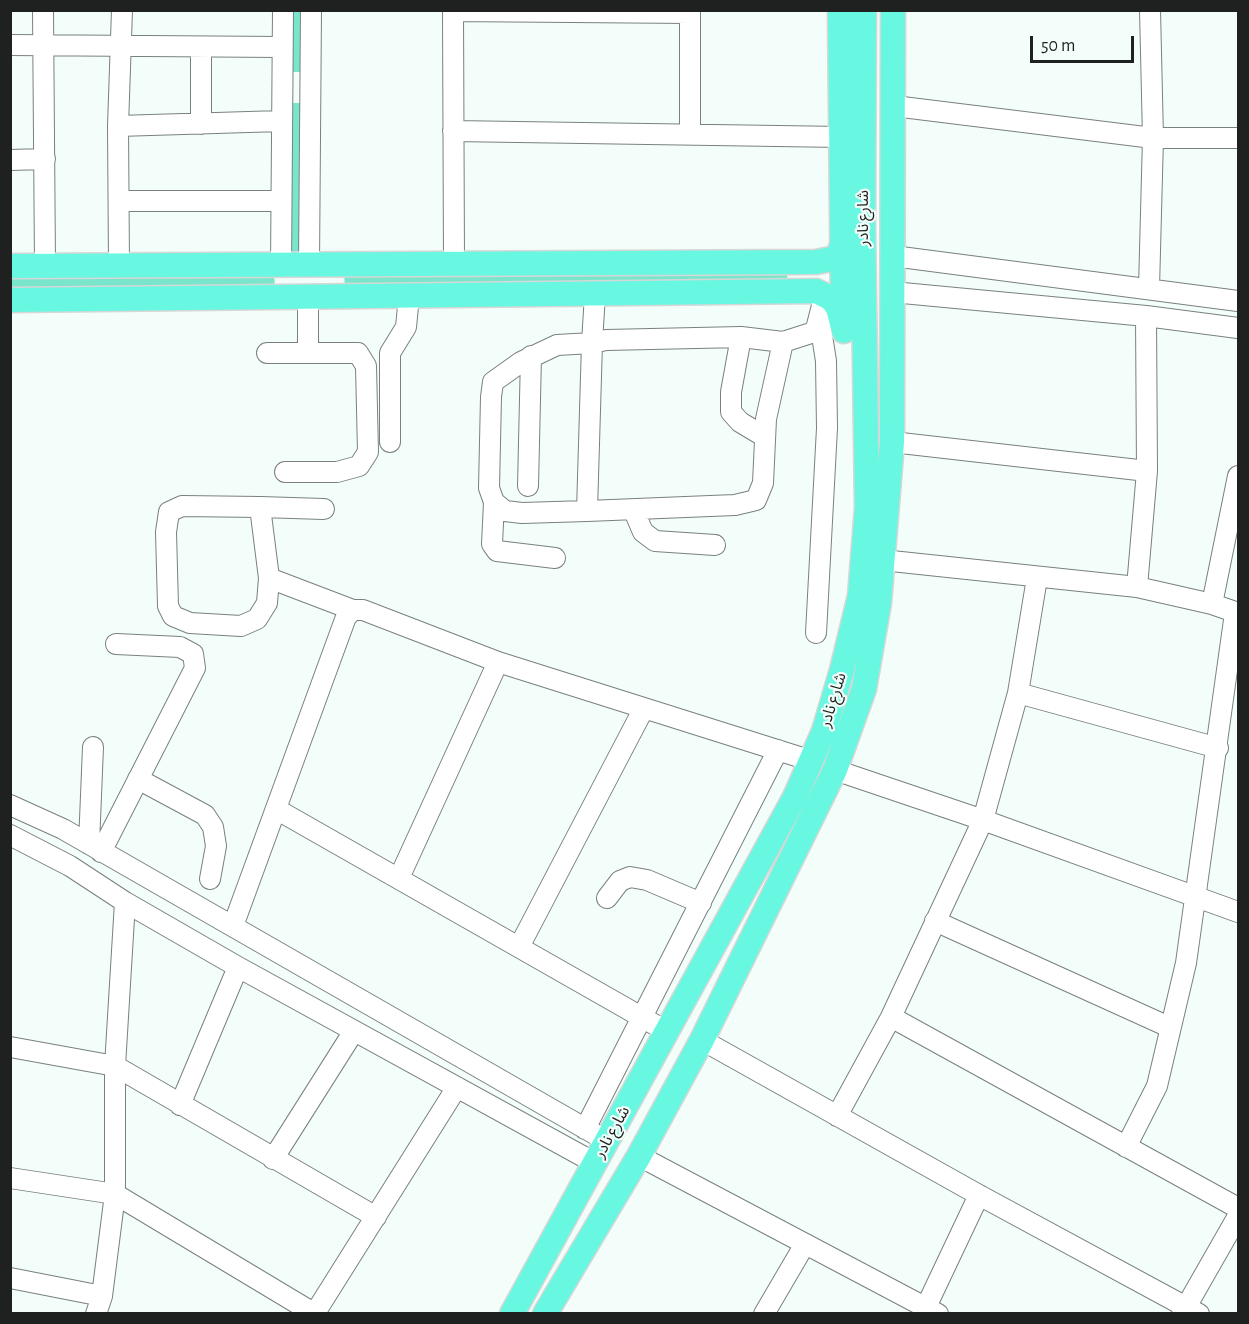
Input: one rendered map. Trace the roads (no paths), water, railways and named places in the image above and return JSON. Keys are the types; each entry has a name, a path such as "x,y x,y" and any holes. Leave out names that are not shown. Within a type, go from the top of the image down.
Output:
{"main road":[{"path":"840,10 844,331"},
{"name":"شارع نادر","path":"512,1314 750,880 812,761 834,701 860,596 867,508 863,226 864,10"},
{"name":"شارع نادر","path":"545,1314 639,1156 702,1040 776,895 835,770 864,689 873,646 892,442 894,106 892,10"},
{"path":"10,266 827,261 836,258 843,241"},
{"path":"791,262 801,264 807,277 800,289 791,291"},
{"path":"10,300 791,291 825,294 838,308 844,331 862,373 865,396"},
{"path":"750,880 762,895 776,895"},
{"path":"724,927 737,928 751,941"}],"street":[{"path":"43,10 45,265"},
{"path":"119,265 118,126 122,10"},
{"path":"281,266 283,10"},
{"path":"309,265 311,10"},
{"path":"1137,587 1158,290 1150,10"},
{"path":"454,263 453,11 690,12 690,134"},
{"path":"10,45 121,48 281,47"},
{"path":"201,48 201,124"},
{"path":"282,85 310,86"},
{"path":"894,106 1153,138 1239,138"},
{"path":"118,126 281,121"},
{"path":"453,131 842,137"},
{"path":"10,160 45,159"},
{"path":"119,201 281,201"},
{"path":"892,256 1239,301"},
{"path":"892,292 1239,328"},
{"path":"587,511 595,294"},
{"path":"816,633 827,428 826,361 820,323 825,294"},
{"path":"390,442 390,353 406,327 409,296"},
{"path":"308,297 308,353"},
{"path":"555,558 497,551 492,544 494,502 489,488 493,382 502,373 531,356 557,345 606,340 741,338 783,342 811,333 820,323"},
{"path":"741,338 731,392 731,412 740,422 765,437"},
{"path":"494,502 505,511 522,513 735,506 756,500 763,483 765,437 776,364 783,342"},
{"path":"267,353 358,353 366,366 368,452 359,466 337,472 285,472"},
{"path":"528,486 531,356"},
{"path":"892,442 1147,471"},
{"path":"1212,604 1239,476"},
{"path":"260,507 269,578 267,603 257,619 241,626 190,623 173,616 168,606 166,531 169,512 182,506 260,507 324,508"},
{"path":"634,511 643,532 655,541 715,545"},
{"path":"882,560 1137,587 1212,604 1237,613 1186,963 1169,1027 1157,1086 1126,1147"},
{"path":"269,578 353,610 363,610 498,662 812,761"},
{"path":"837,1116 891,1017 983,820 1018,693 1037,578"},
{"path":"226,922 276,808 346,616 353,610"},
{"path":"95,848 138,779 195,668 194,654 180,647 116,644"},
{"path":"399,878 498,662"},
{"path":"1018,693 1218,748"},
{"path":"519,946 644,708"},
{"path":"93,747 95,848"},
{"path":"565,1147 577,1139 583,1128 778,750"},
{"path":"835,770 1197,895 1239,912"},
{"path":"138,779 205,815 213,827 216,846 210,879"},
{"path":"10,805 95,848 607,1142"},
{"path":"276,808 666,1031"},
{"path":"10,835 70,866 125,902 238,967 595,1163"},
{"path":"607,898 620,881 630,877 647,880 700,903"},
{"path":"10,1278 99,1305 115,1194 115,1066 125,902"},
{"path":"169,927 184,923 190,915 190,902"},
{"path":"201,945 199,938 202,927 208,921 226,922"},
{"path":"935,921 1169,1027"},
{"path":"180,1105 238,967"},
{"path":"891,1017 1239,1208"},
{"path":"273,1159 354,1030"},
{"path":"702,1040 1189,1312 1239,1216"},
{"path":"10,1047 115,1066 376,1217"},
{"path":"10,1178 115,1194 293,1308 315,1313 457,1087"},
{"path":"639,1156 932,1310 979,1195"},
{"path":"764,1314 805,1244"}]}
